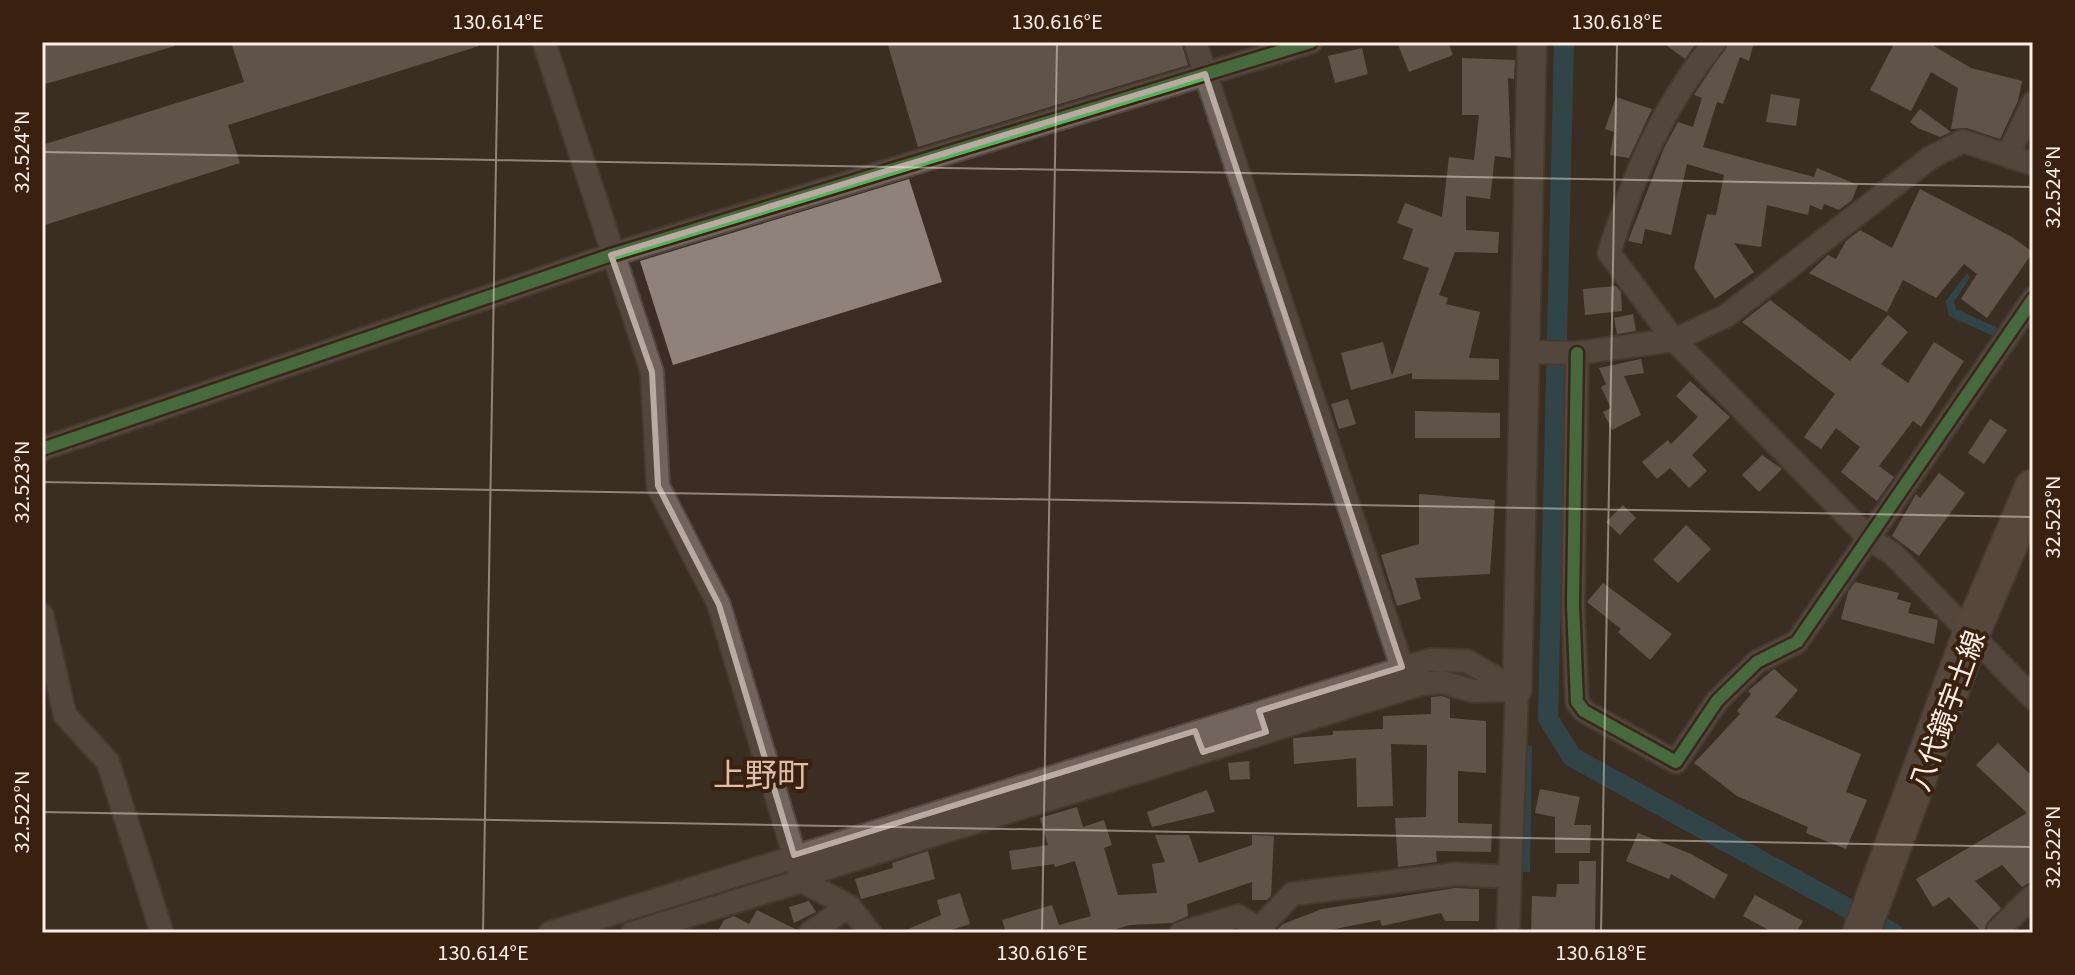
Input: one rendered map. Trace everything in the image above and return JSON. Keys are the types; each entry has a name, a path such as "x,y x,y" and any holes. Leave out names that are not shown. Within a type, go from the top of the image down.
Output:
{"main road":[{"name":"八代鏡宇土線","path":"1861,933 1971,634 2033,488"}],"street":[{"path":"544,42 611,255 652,372 658,486 719,605 799,871 849,906 870,933"},
{"path":"1195,42 1402,667"},
{"path":"42,449 611,255 1311,42"},
{"path":"1508,933 1517,690 1532,42"},
{"path":"1715,42 1665,110 1631,185 1609,253 1674,340 1870,539 1893,554 2033,698"},
{"path":"2008,155 2033,103"},
{"path":"1525,352 1576,353 1674,340 1726,316 1930,158 1963,141 2033,164"},
{"path":"1576,353 1573,604 1577,702 1584,711 1676,762 1717,701 1757,662 1797,642 2033,299"},
{"path":"42,615 65,715 108,762 162,933"},
{"path":"1263,722 1402,667 1430,660 1467,661 1517,690"},
{"path":"632,933 799,871 1263,722 1421,684 1442,682 1473,691 1517,690"},
{"path":"550,933 799,871"},
{"path":"1181,933 1238,916 1259,931 1292,894 1456,874 1509,877"},
{"path":"1998,930 2033,896"},
{"path":"810,933 849,906"}],"highlighted area":[{"path":"1205,74 1402,667 1259,711 1266,732 1203,752 1195,731 794,855 719,605 658,486 652,372 611,255"}],"water":[{"path":"1967,273 1970,277 1954,302 1956,309 2000,329 1998,338 1949,316 1946,301"},
{"path":"1523,746 1532,746 1530,872 1521,872"}],"building":[{"path":"42,42 175,42 175,46 42,85"},
{"path":"231,42 478,42 479,46 228,125 240,163 42,226 42,145 244,82"},
{"path":"887,42 1181,42 1188,65 918,147"},
{"path":"1397,42 1448,42 1453,55 1409,72"},
{"path":"1662,42 1697,42 1685,59"},
{"path":"1729,42 1754,42 1749,61 1740,57 1723,104 1717,102 1703,147 1814,177 1817,168 1858,185 1852,200 1839,210 1824,204 1822,210 1810,205 1808,215 1767,205 1761,247 1734,243 1754,272 1715,299 1694,268 1707,214 1716,215 1724,175 1687,164 1671,235 1645,229 1642,244 1628,241 1664,148 1678,122 1693,127 1702,98 1694,95"},
{"path":"1895,42 1927,42 1971,68 2022,81 2018,101 2000,139 1967,128 1951,129 1958,88 1931,72 1911,111 1870,90"},
{"path":"1362,48 1368,74 1335,83 1328,56"},
{"path":"1462,58 1515,60 1514,79 1508,78 1511,158 1495,156 1490,199 1466,196 1466,230 1499,232 1498,253 1455,252 1439,295 1448,298 1446,304 1480,312 1469,358 1499,359 1499,380 1412,379 1412,373 1351,390 1341,353 1383,342 1392,376 1429,268 1403,259 1413,229 1397,223 1405,203 1442,217 1449,157 1474,160 1479,115 1462,115"},
{"path":"1771,94 1800,99 1796,126 1766,122"},
{"path":"1616,97 1652,109 1629,158 1610,155 1614,132 1605,129"},
{"path":"1920,109 1951,132 1940,137 1918,128 1910,122"},
{"path":"909,179 942,282 673,365 640,261"},
{"path":"1920,189 2012,237 2033,252 1987,318 1961,299 1977,274 1964,264 1936,298 1903,280 1887,312 1809,273 1828,255 1836,259 1846,241 1860,230 1892,248"},
{"path":"1616,286 1621,292 1622,311 1585,315 1583,289"},
{"path":"1770,300 1850,361 1888,315 1908,332 1881,364 1908,383 1934,342 1964,361 1921,427 1913,421 1879,466 1894,477 1877,501 1841,472 1860,447 1836,428 1821,449 1804,437 1835,394 1742,322"},
{"path":"1633,314 1636,331 1617,334 1614,318"},
{"path":"1641,359 1644,373 1624,376 1641,415 1612,430 1603,412 1611,408 1601,387 1606,384 1599,368"},
{"path":"1690,381 1730,417 1692,455 1707,471 1689,488 1670,468 1657,479 1642,462 1668,440 1671,444 1698,417 1676,396"},
{"path":"1348,399 1356,424 1339,429 1331,404"},
{"path":"1415,411 1500,413 1500,438 1415,438"},
{"path":"1990,419 2007,430 1984,464 1968,453"},
{"path":"1762,455 1782,469 1759,492 1742,475"},
{"path":"1939,473 1965,493 1919,556 1892,536 1916,494 1920,498"},
{"path":"1419,494 1495,500 1490,574 1415,578 1421,599 1397,606 1381,555 1419,544"},
{"path":"1623,505 1636,518 1620,535 1606,522"},
{"path":"1686,525 1711,549 1678,583 1653,560"},
{"path":"1855,582 1899,593 1897,599 1911,603 1908,613 1938,620 1934,644 1841,619 1848,592"},
{"path":"1603,583 1672,634 1650,660 1618,632 1621,629 1587,602"},
{"path":"1774,669 1798,690 1775,717 1861,754 1846,792 1867,800 1846,849 1806,833 1808,827 1737,796 1694,763 1740,714 1737,711 1751,694 1748,691"},
{"path":"1431,697 1450,699 1450,718 1486,721 1486,773 1458,771 1458,823 1492,824 1491,852 1436,851 1437,862 1398,867 1395,818 1426,817 1427,745 1391,744 1393,806 1357,807 1356,758 1294,764 1293,738 1333,735 1333,731 1383,729 1383,716 1431,714"},
{"path":"1998,743 2033,777 2033,881 2022,887 2002,865 1975,881 2001,908 1988,921 1983,933 1949,897 1933,907 1916,879 2027,813 1976,765"},
{"path":"1249,761 1250,779 1230,780 1228,763"},
{"path":"1540,789 1580,797 1574,825 1591,825 1590,853 1555,853 1555,817 1535,813"},
{"path":"1207,790 1215,812 1152,827 1147,812"},
{"path":"1077,807 1083,827 1104,820 1112,845 1104,848 1118,895 1157,893 1152,864 1165,862 1155,835 1189,835 1199,863 1252,845 1252,835 1274,836 1271,896 1267,900 1252,900 1252,882 1187,904 1188,916 1172,923 1130,925 1103,933 1006,933 1002,920 1052,905 1059,925 1091,916 1075,861 1055,867 1054,864 1012,870 1009,851 1048,845 1040,818"},
{"path":"1638,833 1691,854 1728,875 1714,899 1671,874 1669,879 1626,861"},
{"path":"928,851 935,879 861,899 855,879 893,868 892,863"},
{"path":"1579,861 1596,861 1595,933 1531,933 1532,896 1556,897 1557,884 1579,884"},
{"path":"1455,888 1479,889 1479,921 1445,921 1441,913 1382,926 1380,920 1315,933 1274,933 1283,924 1322,909"},
{"path":"960,893 970,924 942,933 899,933 941,915 937,900"},
{"path":"1755,895 1803,921 1796,933 1774,933 1743,916"},
{"path":"809,901 816,912 794,923 789,907"},
{"path":"757,910 797,930 796,933 717,933 724,920 734,916 749,924"}],"waterway":[{"path":"1564,42 1548,718 1572,757 1893,933"}],"cycle path":[{"path":"42,449 611,255 1311,42"},
{"path":"1577,353 1573,604 1577,702 1584,711 1676,762 1717,701 1757,662 1797,642 2033,299"}],"district":[{"name":"上野町","path":"761,772"}]}
